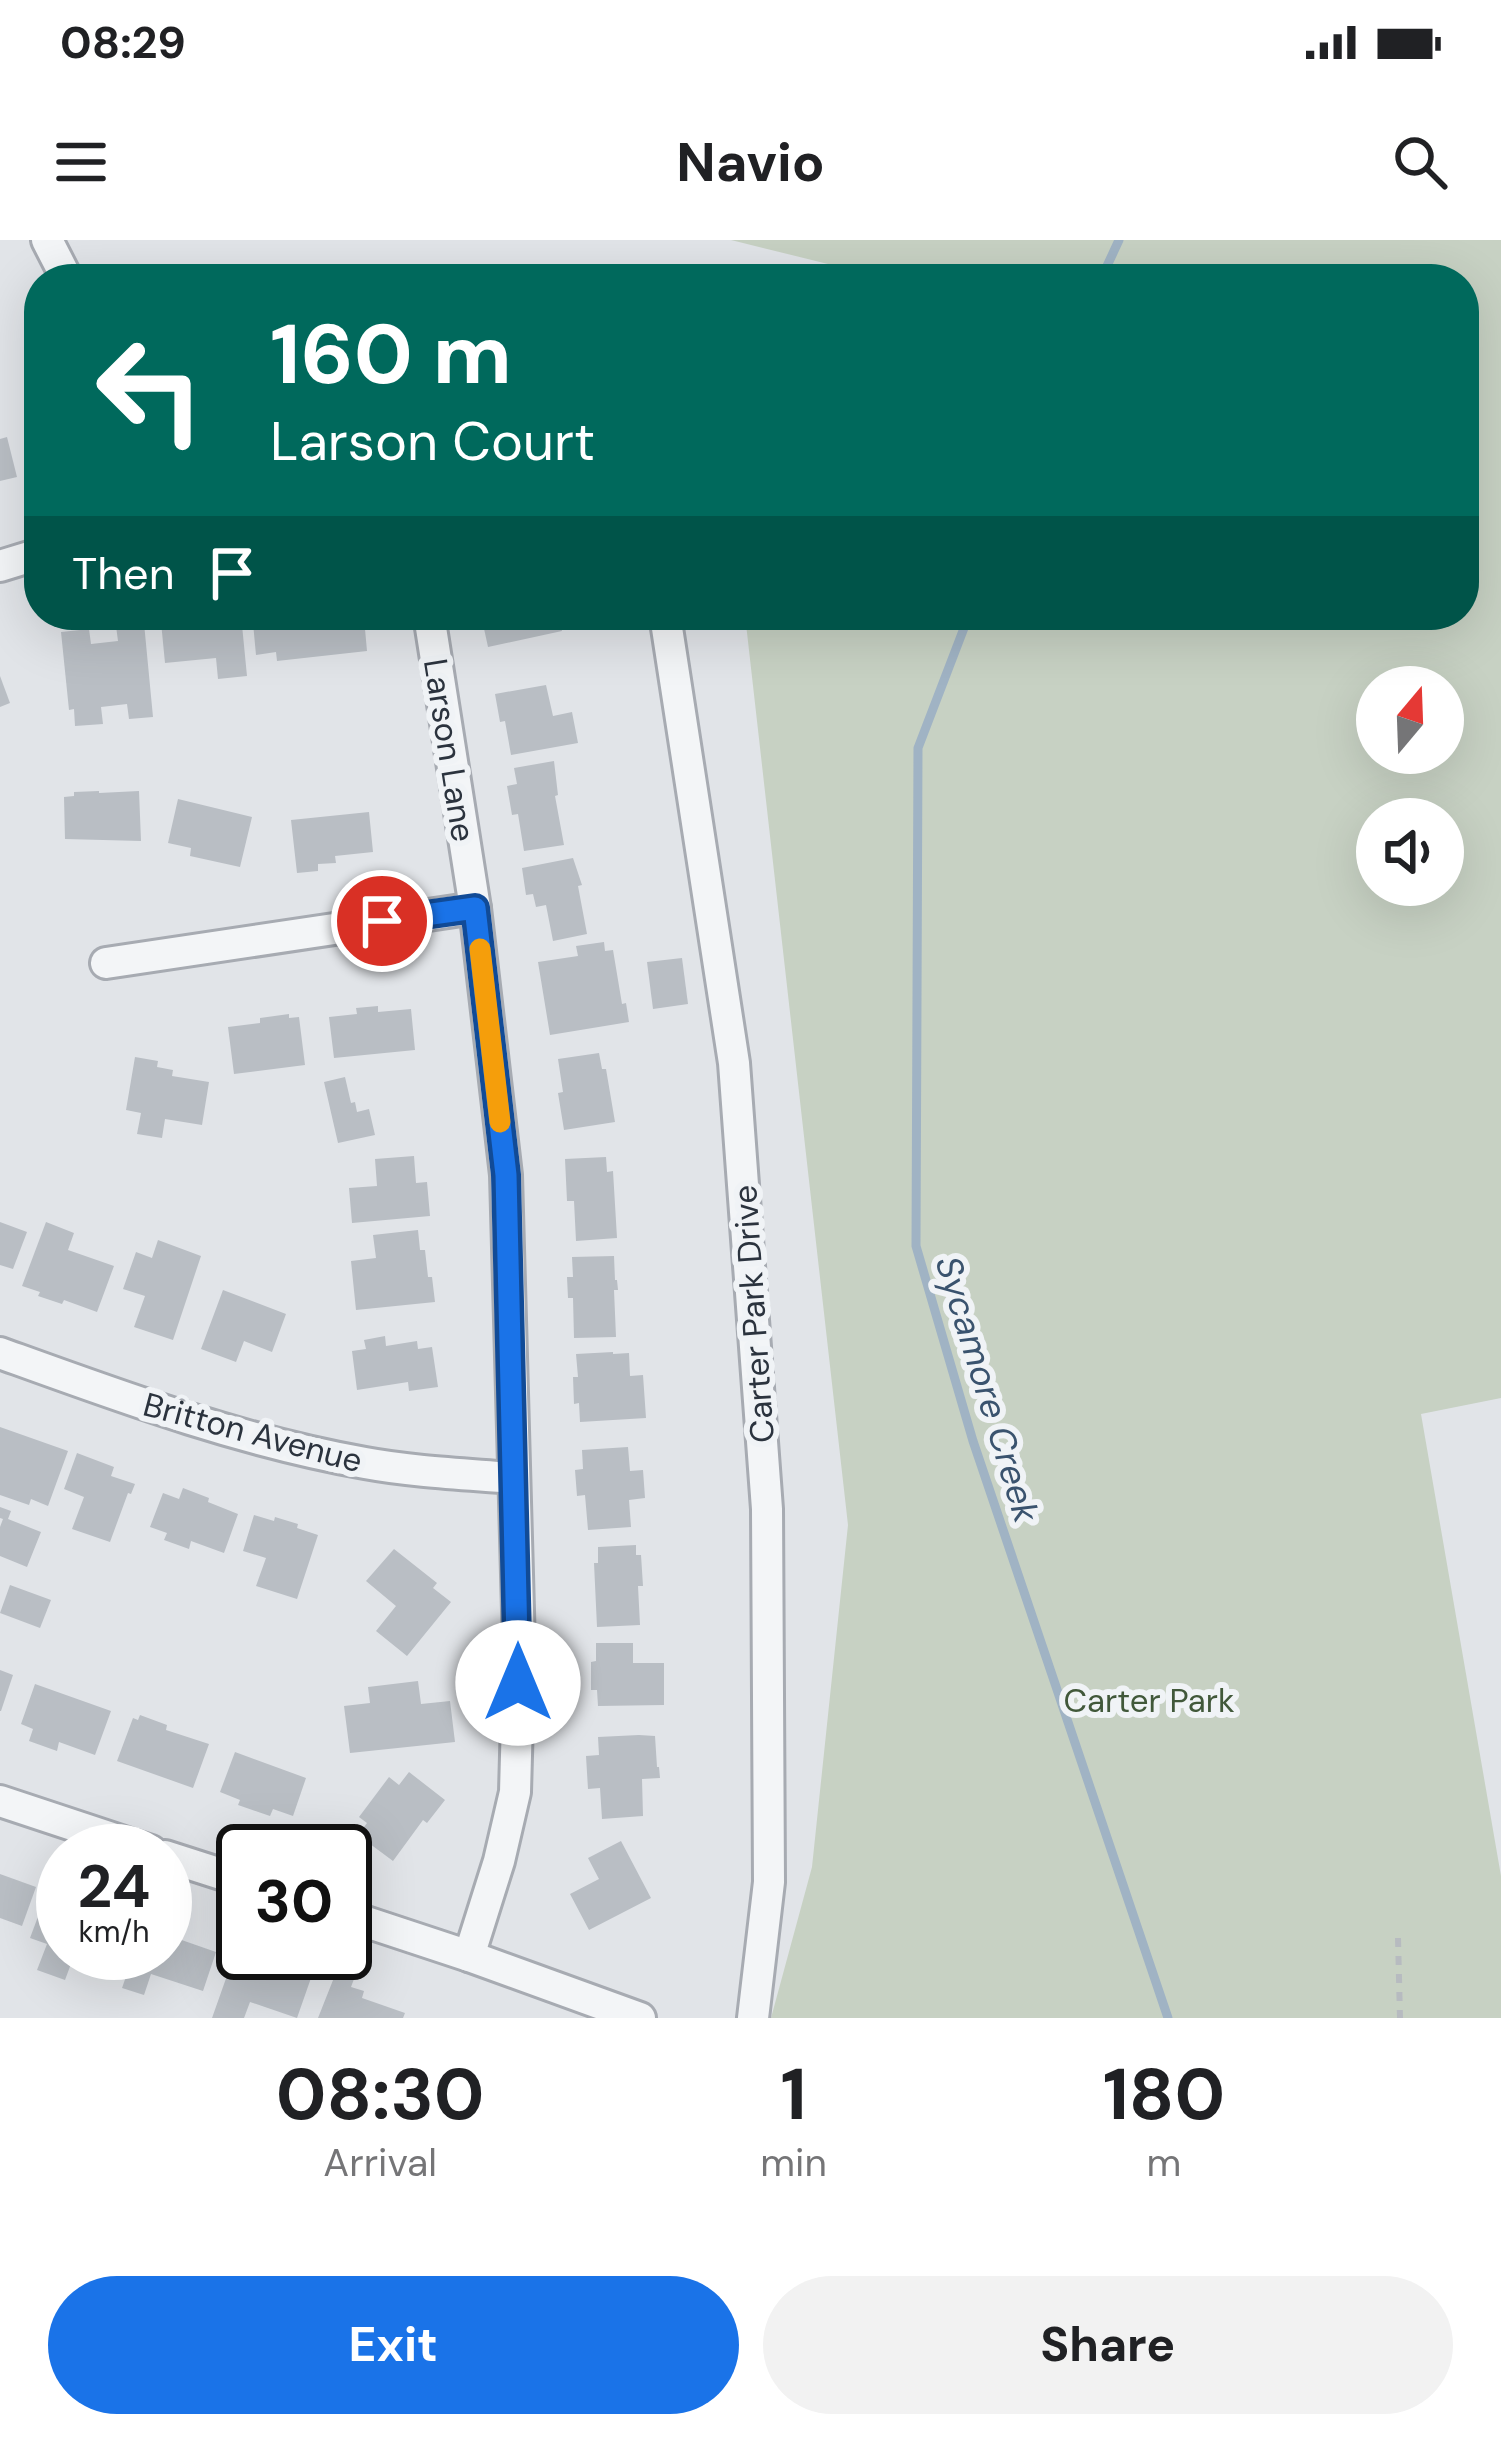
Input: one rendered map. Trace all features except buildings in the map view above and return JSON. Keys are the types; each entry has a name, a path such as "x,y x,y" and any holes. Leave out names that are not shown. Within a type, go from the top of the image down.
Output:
{"street":[{"name":"Larson Lane","path":"432,630 475,908 506,1175 519,1647 515,1792 500,1861 469,1956"},
{"name":"Carter Park Drive","path":"667,630 734,1063 767,1509 770,1882 753,2018"},
{"path":"106,963 475,908"},
{"name":"Britton Avenue","path":"0,1353 154,1408 296,1448 363,1463 513,1478"},
{"path":"0,1801 69,1824"},
{"path":"372,1924 640,2018"}],"path":[{"path":"1398,1939 1400,2018"}],"green space":[{"name":"Carter Park","path":"731,240 1501,240 1501,1398 1421,1414 1501,1876 1501,2018 771,2018 812,1867 848,1525 747,630 1479,630 1479,264 828,264"}],"waterway":[{"name":"Sycamore Creek","path":"1108,264 1119,240"},
{"name":"Sycamore Creek","path":"963,630 918,748 916,1246 973,1441 1168,2018"}],"slow traffic":[{"path":"480,949 500,1122"}],"route":[{"path":"382,921 475,908 506,1175 518,1683"}]}
